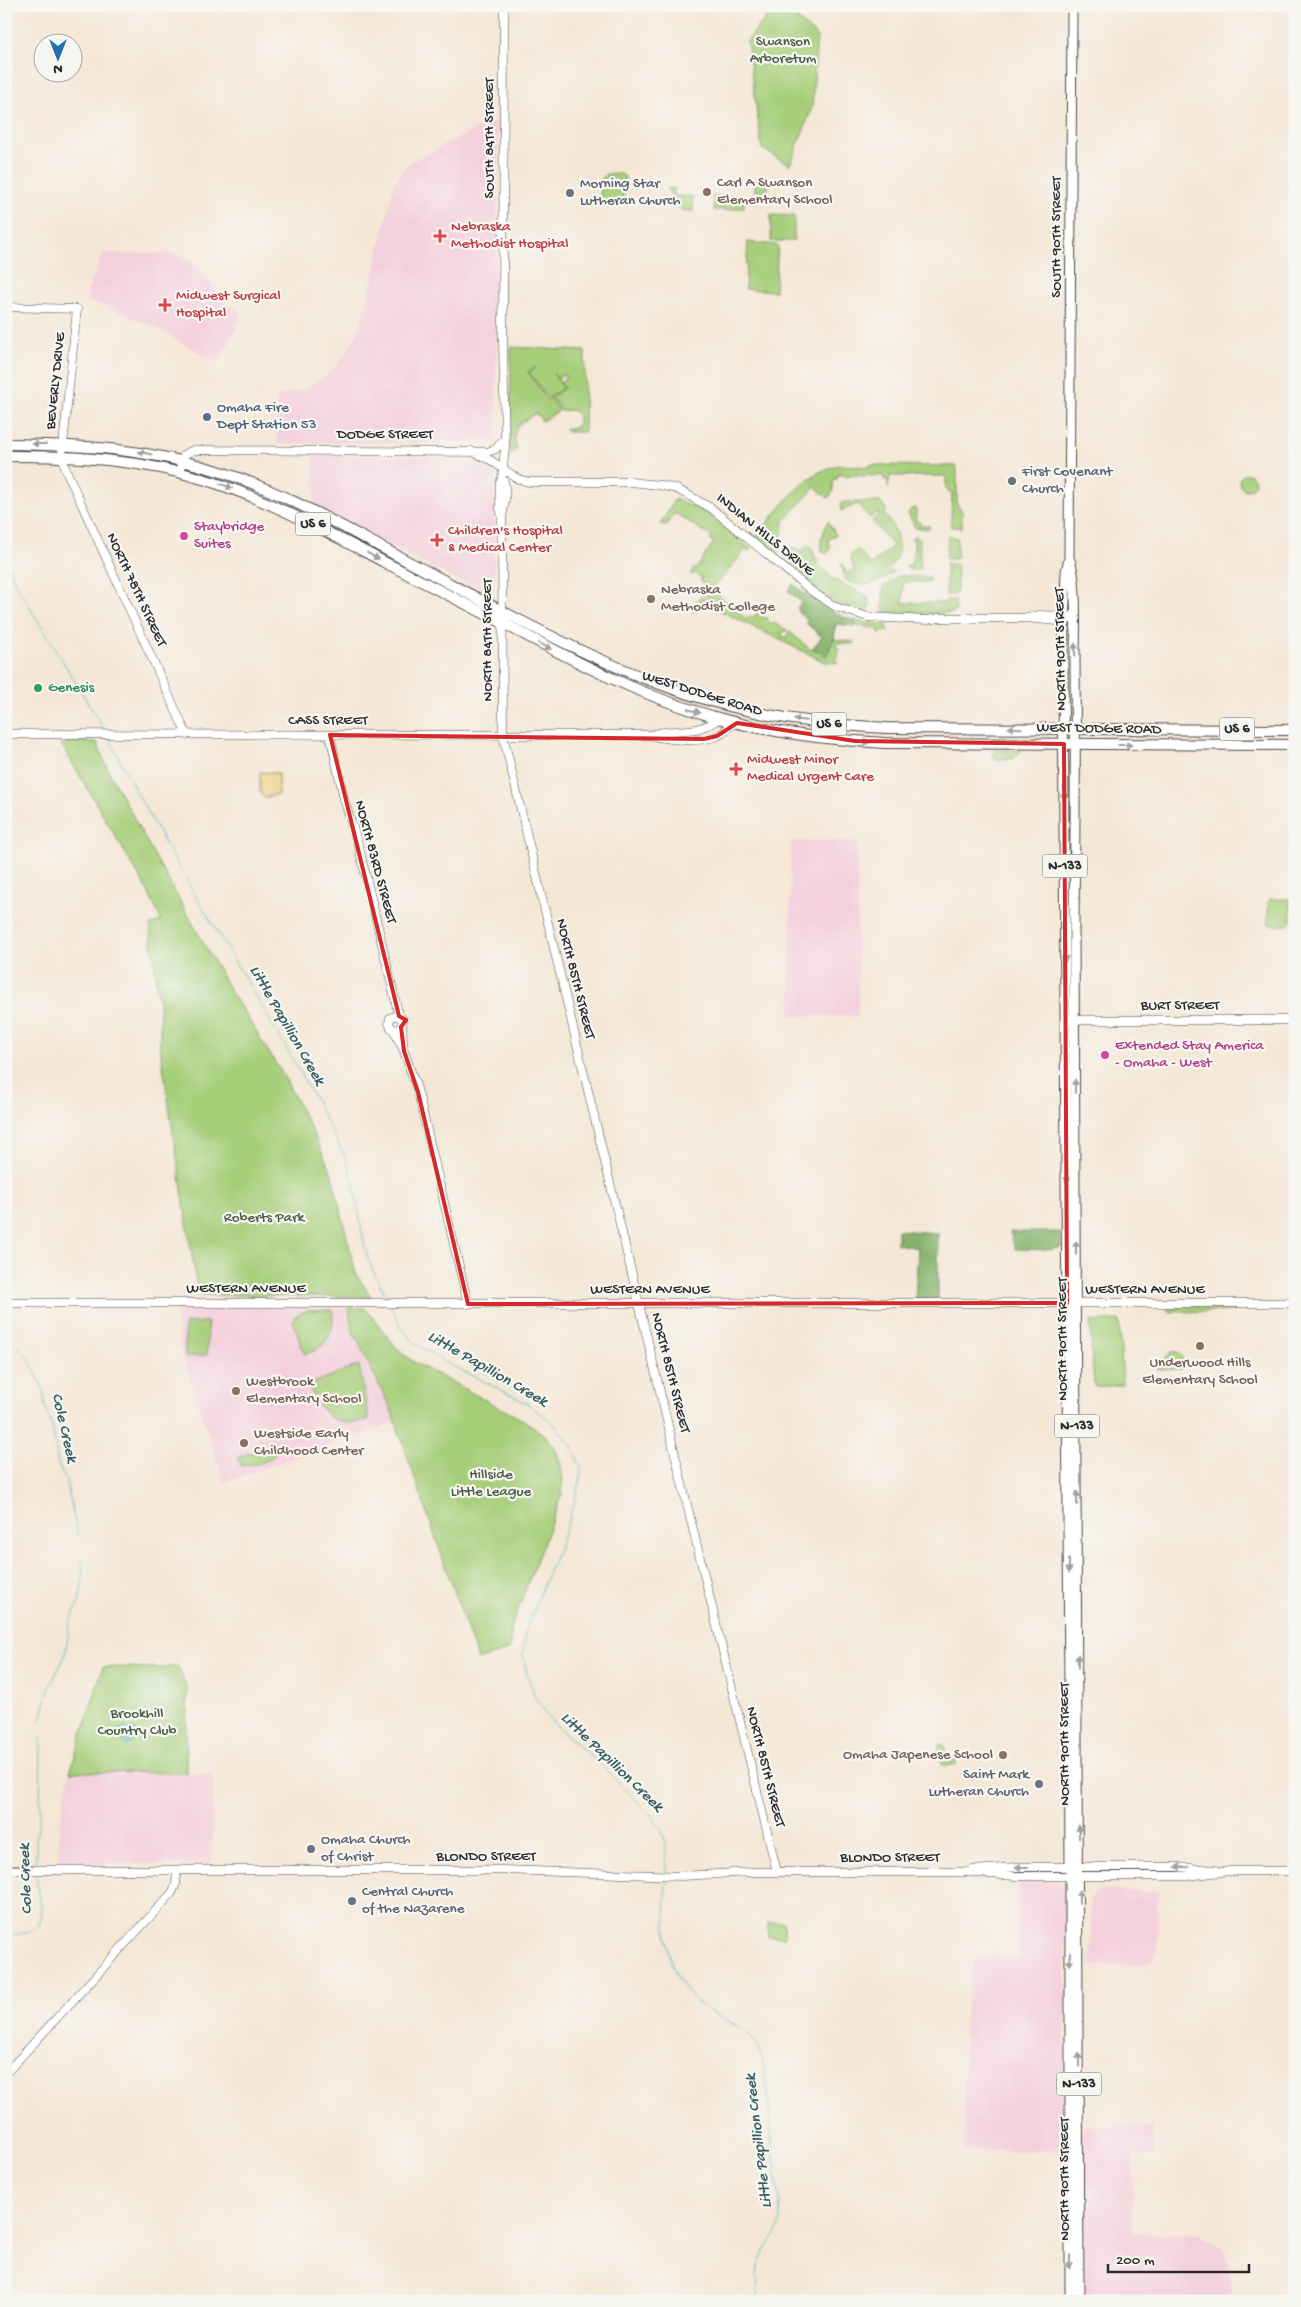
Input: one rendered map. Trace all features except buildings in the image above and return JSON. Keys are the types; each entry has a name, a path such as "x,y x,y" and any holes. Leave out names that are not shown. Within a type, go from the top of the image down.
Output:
{"highway":[{"name":"US 6","path":"10,444 64,444 125,449 182,461"},
{"name":"US 6","path":"10,456 62,456 126,461 179,472"},
{"name":"WEST DODGE ROAD","path":"182,461 234,476 279,495 360,535 576,649 645,678 704,699 754,712 800,720 869,727 1295,730"},
{"name":"WEST DODGE ROAD","path":"179,472 234,489 277,506 605,677 719,719 788,734 848,741 1295,745"},
{"path":"719,719 726,714 754,712"}],"main road":[{"name":"SOUTH 90TH STREET","path":"1070,468 1072,6"},
{"name":"NORTH 90TH STREET","path":"1070,468 1069,558 1066,569 1064,618 1064,744 1070,1020 1079,2301"},
{"name":"NORTH 90TH STREET","path":"1069,558 1073,569 1076,729 1070,1020"},
{"name":"NORTH 90TH STREET","path":"1070,2301 1075,1871"}],"street":[{"name":"SOUTH 84TH STREET","path":"503,449 501,423 504,420 504,6"},
{"name":"BEVERLY DRIVE","path":"6,307 77,309 62,456"},
{"name":"DODGE STREET","path":"182,461 209,450 492,451 503,449"},
{"name":"NORTH 84TH STREET","path":"503,449 503,468 500,483 500,509 502,516 503,735"},
{"name":"DODGE STREET","path":"471,451 503,468"},
{"name":"NORTH 78TH STREET","path":"62,456 68,477 187,735"},
{"path":"179,472 182,461"},
{"path":"503,468 522,480"},
{"name":"NORTH 84TH STREET","path":"502,478 505,483 505,509 502,516"},
{"path":"505,491 513,482 522,480"},
{"name":"INDIAN HILLS DRIVE","path":"522,480 630,482 677,489 695,498 722,516 825,601 856,615 890,618 919,615 931,615 939,618 1025,618 1038,615 1075,618"},
{"name":"CASS STREET","path":"650,736 662,732 698,730 719,719"},
{"name":"CASS STREET","path":"6,734 650,736 668,739 708,738 719,735 731,725 737,723"},
{"name":"NORTH 83RD STREET","path":"330,735 344,799 360,851 394,996 395,1016"},
{"name":"NORTH 85TH STREET","path":"503,735 777,1872"},
{"path":"404,1051 403,1020 395,1016 389,1023 404,1051 418,1092 468,1304"},
{"name":"BURT STREET","path":"1070,1020 1295,1020"},
{"path":"393,1029 402,1027"},
{"name":"WESTERN AVENUE","path":"6,1303 1295,1303"},
{"name":"BLONDO STREET","path":"6,1870 536,1870 648,1876 777,1872 964,1872 998,1867 1187,1876 1230,1871 1295,1871"},
{"path":"6,2073 167,1898 175,1887 177,1870"}],"highlighted area":[{"path":"737,723 855,741 1064,744 1067,1303 468,1304 418,1092 404,1051 401,1027 406,1020 399,1016 330,735 704,739 717,736"}],"shaded area":[{"name":"Nebraska Methodist Hospital","path":"492,121 498,124 496,441 277,444 277,396 302,390 328,375 347,353 355,338 368,298 394,185 402,171 412,161"},
{"name":"Midwest Surgical Hospital","path":"103,253 173,254 188,260 205,274 220,300 241,312 242,318 218,363 158,329 112,309 87,301 87,294"},
{"name":"Children's Hospital & Medical Center","path":"313,455 470,458 486,464 495,473 494,593 491,595 445,574 314,507"},
{"path":"790,841 857,841 858,1016 791,1016"},
{"path":"179,1307 348,1308 396,1422 224,1482 180,1348 176,1309"},
{"path":"70,1772 213,1774 212,1862 205,1865 61,1863 58,1857 60,1823"},
{"path":"1018,1881 1057,1881 1064,1888 1066,1900 1065,2151 964,2150 964,2020 974,1960 1019,1959"},
{"path":"1100,1891 1158,1891 1158,1945 1156,1955 1152,1960 1139,1966 1091,1965 1091,1900 1092,1895"},
{"path":"1082,2126 1152,2127 1153,2156 1133,2156 1133,2233 1200,2234 1212,2241 1222,2248 1227,2259 1231,2273 1231,2301 1085,2301"}],"green space":[{"name":"Swanson Arboretum","path":"775,6 782,6 817,36 812,108 790,165 762,149 747,41"},
{"path":"606,174 622,174 625,177 623,200 621,203 604,205 600,202 601,178"},
{"path":"755,179 768,179 768,192 755,191"},
{"path":"674,188 674,196 693,196 693,211 682,211 667,189"},
{"path":"713,196 744,196 744,207 714,210"},
{"path":"771,215 794,216 794,241 771,241"},
{"path":"748,242 778,245 775,291 745,289"},
{"path":"511,347 585,351 584,432 567,432 565,428 572,429 578,424 578,414 572,410 561,411 551,397 564,388 560,382 565,379 565,375 560,375 559,380 553,373 563,388 548,398 529,372 535,367 528,372 547,400 550,398 559,411 542,421 536,413 517,426 514,438 517,449 510,455"},
{"path":"842,465 868,467 870,465 956,466 957,505 962,511 962,527 951,527 952,493 946,489 946,476 890,476 888,488 888,480 884,480 884,476 837,475 837,479 833,480 833,492 828,498 815,487 784,521 780,545 784,548 779,554 774,554 758,540 758,534 805,482 828,468"},
{"path":"1247,474 1253,476 1255,482 1253,488 1247,490 1241,488 1239,482 1241,476"},
{"path":"675,499 702,510 751,549 748,552 745,550 706,597 700,594 706,585 700,581 702,578 694,573 690,574 694,568 696,569 714,542 710,540 712,537 675,513 666,525 661,524 674,500 676,501"},
{"path":"880,502 887,510 884,514 896,534 898,548 894,562 889,568 893,572 882,580 871,584 859,585 846,580 841,565 843,564 846,573 854,571 850,556 858,549 871,565 893,546 872,521 879,514 878,512 870,518 858,504 841,511 841,503"},
{"path":"916,508 916,522 920,522 920,526 930,526 928,529 915,528 908,513 911,509"},
{"path":"828,521 836,535 828,540 831,547 827,554 822,551 821,539"},
{"path":"916,535 916,539 920,539 920,570 909,570 906,565 911,565 914,553 914,540 911,538"},
{"path":"948,535 957,538 957,557 955,559 946,559"},
{"path":"806,545 811,547 818,564 833,579 866,595 870,603 868,611 858,612 835,603 823,596 784,563 789,562 790,548 805,550"},
{"path":"946,563 957,565 957,592 955,594 946,595"},
{"path":"898,576 929,577 929,582 903,582 903,603 946,603 946,600 955,600 956,611 950,613 885,613 883,609 883,601 885,601 883,599 883,587"},
{"path":"793,584 836,614 859,621 887,624 888,631 879,633 878,628 836,624 834,639 855,642 854,644 837,643 836,647 839,648 837,663 829,661 827,663 702,602 695,612 692,611 700,597 706,600 714,591 746,619 749,616 753,618 759,611 757,607 761,610 763,618 768,618 769,623 774,623 787,630 781,634 786,638 789,631 811,650 822,637 806,623 808,620 798,612 797,608 802,602 788,591"},
{"path":"793,584 822,606 855,621 855,626 835,624 834,639 826,656 813,649 822,637 806,623 808,620 798,612 797,608 802,602 788,591"},
{"name":"Roberts Park","path":"60,742 97,742 109,772 148,844 227,985 283,1075 307,1121 331,1171 356,1274 371,1297 198,1295 160,1047 160,1014 150,926 161,920 147,890"},
{"path":"995,750 1022,750 1016,756 1013,756 1013,759 994,759 992,756"},
{"path":"1270,899 1289,899 1291,902 1291,923 1289,925 1270,925 1268,923 1268,902"},
{"path":"897,1230 938,1233 938,1299 915,1299 918,1248 897,1244"},
{"path":"1010,1232 1061,1232 1061,1247 1048,1250 1015,1249"},
{"path":"1233,1306 1237,1309 1235,1311 1169,1312 1167,1309 1170,1307"},
{"name":"Hillside Little League","path":"349,1308 365,1308 396,1347 412,1361 525,1421 545,1435 555,1447 563,1479 562,1494 512,1625 509,1650 478,1660 391,1409 352,1329"},
{"path":"308,1310 332,1310 333,1318 331,1333 324,1344 312,1352 304,1354 293,1321 296,1315"},
{"path":"1119,1320 1123,1385 1094,1387 1090,1322"},
{"path":"208,1322 207,1355 185,1357 185,1323"},
{"path":"1172,1352 1178,1352 1182,1356 1182,1369 1157,1369 1157,1361 1165,1361 1166,1357"},
{"path":"359,1365 369,1419 347,1423 338,1421 324,1412 308,1385"},
{"path":"274,1445 275,1454 268,1460 241,1466 238,1457"},
{"name":"Brookhill Country Club","path":"178,1666 187,1689 186,1773 70,1772 103,1667 160,1668"},
{"path":"940,1744 945,1746 946,1756 956,1758 956,1765 942,1765 938,1754"},
{"path":"768,1922 784,1922 785,1937 768,1937"}],"sand":[{"path":"260,772 278,773 278,794 264,798 260,791"}],"water":[{"name":"Brookhill Country Club","path":"125,1726 130,1731 134,1728 140,1735 127,1746 121,1740 124,1737 119,1731"}],"waterway":[{"name":"Little Papillion Creek","path":"6,561 16,584 105,731"},
{"name":"Cole Creek","path":"6,579 11,576"},
{"name":"Little Papillion Creek","path":"108,737 135,790 284,1045 341,1149 351,1173 367,1255 388,1300"},
{"name":"Little Papillion Creek","path":"391,1306 401,1326 414,1343 445,1362 527,1403 553,1423 571,1445 581,1467 580,1482 566,1529 526,1629 523,1653 526,1671 536,1699 550,1720 602,1766 652,1816 662,1831 665,1841 667,1873"},
{"name":"Cole Creek","path":"6,1335 28,1357 44,1391 45,1406 52,1426 58,1464 66,1481 78,1535"},
{"name":"Cole Creek","path":"41,1720 49,1688 65,1656 70,1621 79,1603 83,1578 82,1560"},
{"name":"Cole Creek","path":"36,1867 36,1841 40,1810 41,1737"},
{"name":"Cole Creek","path":"6,1936 30,1932 39,1926 42,1914 36,1874"},
{"name":"Little Papillion Creek","path":"666,1879 665,1913 668,1948 672,1964 679,1979 688,1993 701,2005 744,2030 751,2037 761,2054 764,2067 779,2197 780,2225 759,2261 757,2281 760,2301"}],"place":[{"name":"Carl A Swanson Elementary School","path":"707,192"},
{"name":"Morning Star Lutheran Church","path":"570,193"},
{"name":"Nebraska Methodist Hospital","path":"440,236"},
{"name":"Midwest Surgical Hospital","path":"165,305"},
{"name":"Omaha Fire Dept Station 53","path":"207,417"},
{"name":"First Covenant Church","path":"1012,481"},
{"name":"Staybridge Suites","path":"184,536"},
{"name":"Children's Hospital & Medical Center","path":"437,540"},
{"name":"Nebraska Methodist College","path":"651,599"},
{"name":"Genesis","path":"38,688"},
{"name":"Midwest Minor Medical Urgent Care","path":"736,769"},
{"name":"Extended Stay America - Omaha - West","path":"1105,1055"},
{"name":"Underwood Hills Elementary School","path":"1200,1346"},
{"name":"Westbrook Elementary School","path":"236,1391"},
{"name":"Westside Early Childhood Center","path":"244,1443"},
{"name":"Omaha Japenese School","path":"1003,1755"},
{"name":"Saint Mark Lutheran Church","path":"1039,1784"},
{"name":"Omaha Church of Christ","path":"311,1849"},
{"name":"Central Church of the Nazarene","path":"352,1901"}]}
